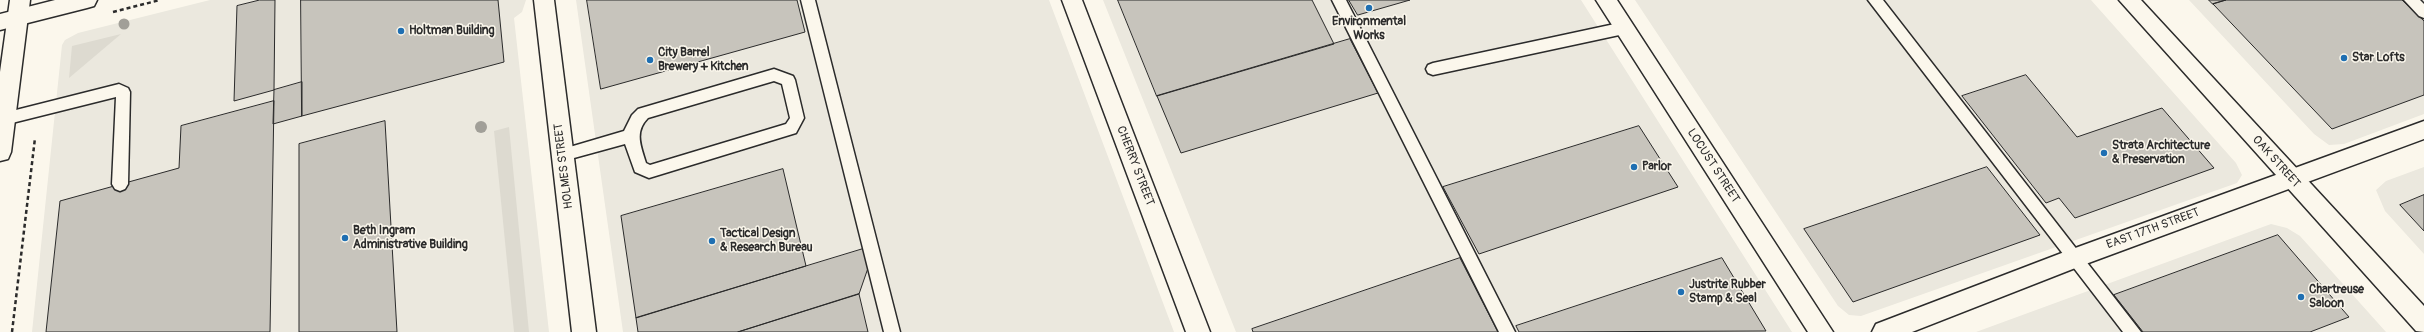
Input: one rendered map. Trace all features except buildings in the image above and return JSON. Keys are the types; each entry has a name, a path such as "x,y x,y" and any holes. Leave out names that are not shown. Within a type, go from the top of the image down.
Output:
{"street":[{"path":"0,152 12,13 88,0"},
{"name":"HOLMES STREET","path":"544,0 584,332"},
{"name":"CHERRY STREET","path":"1072,0 1198,332"},
{"name":"LOCUST STREET","path":"1606,0 1821,332"},
{"name":"OAK STREET","path":"2129,0 2424,323"},
{"name":"EAST 17TH STREET","path":"1884,332 2075,258 2424,130"}],"lane":[{"path":"808,0 892,332"},
{"path":"1339,0 1507,332"},
{"path":"1875,0 2133,332"},
{"path":"2411,0 2424,12"},
{"path":"1433,69 1624,28"},
{"path":"774,75 788,80 797,118 791,129 649,172 640,167 630,136 636,119 643,113 774,75"},
{"path":"2,125 38,111 119,90 123,92 120,184"},
{"path":"563,154 630,136"}],"path":[{"path":"12,332 38,111"}],"shaded area":[{"path":"210,0 526,0 522,12 514,18 549,332 32,332 62,45 65,40 78,33"},
{"path":"576,0 1049,0 1174,332 623,332"},
{"path":"1103,0 1581,0 1792,332 1236,332"},
{"path":"1635,0 2091,0 2236,163 2242,175 2237,183 1861,316 1849,315 1838,306"},
{"name":"Star Lofts","path":"2189,0 2424,0 2424,114 2344,144 2329,145 2314,134"},
{"path":"121,34 69,78 72,46"},
{"path":"509,127 529,332 514,332 494,131"},
{"path":"2424,167 2424,254 2385,211 2376,190 2386,181"},
{"path":"2271,224 2287,228 2300,236 2386,332 1976,332"}],"place":[{"name":"Environmental Works","path":"1369,8"},
{"name":"Holtman Building","path":"401,31"},
{"name":"Star Lofts","path":"2344,58"},
{"name":"City Barrel Brewery + Kitchen","path":"650,60"},
{"name":"Strata Architecture & Preservation","path":"2104,153"},
{"name":"Parlor","path":"1634,167"},
{"name":"Beth Ingram Administrative Building","path":"345,238"},
{"name":"Tactical Design & Research Bureau","path":"712,241"},
{"name":"Justrite Rubber Stamp & Seal","path":"1681,292"},
{"name":"Chartreuse Saloon","path":"2301,297"}]}
